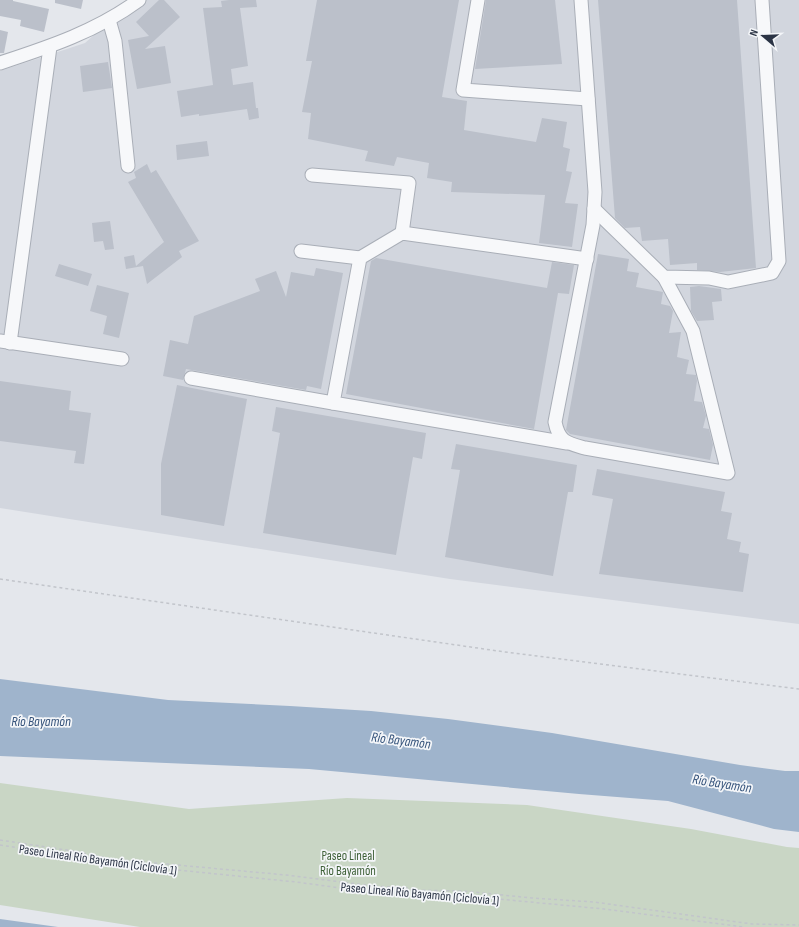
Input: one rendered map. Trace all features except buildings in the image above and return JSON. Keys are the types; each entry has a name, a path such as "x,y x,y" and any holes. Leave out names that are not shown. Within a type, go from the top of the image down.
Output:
{"street":[{"path":"0,63 50,47 87,32 139,0"},
{"path":"478,0 463,90 588,99"},
{"path":"567,443 557,433 555,422 593,225 595,192 581,0"},
{"path":"664,277 709,278 728,282 772,273 779,261 762,0"},
{"path":"108,20 116,41 128,166"},
{"path":"50,47 5,342 122,358"},
{"path":"312,174 409,183 402,233"},
{"path":"191,378 333,404 567,443 586,448 728,473 693,331 664,277 594,208"},
{"path":"301,251 360,258 402,233 587,259"},
{"path":"333,404 360,258"}],"path":[{"path":"0,579 505,652 799,689"},
{"path":"0,840 118,859 292,876 374,886 408,888 412,890 463,891 532,898 594,902 752,924 799,925"},
{"name":"Paseo Lineal Río Bayamón (Ciclovía 1)","path":"0,845 138,866 282,880 377,892 477,897 604,909 744,927"}],"shaded area":[{"path":"133,0 799,0 799,624 450,579 0,508 0,71 85,43"}],"green space":[{"name":"Paseo Lineal Río Bayamón","path":"0,783 189,809 347,798 527,805 691,829 799,848 799,927 140,927 0,905"}],"water":[{"name":"Río Bayamón","path":"0,679 168,700 371,711 448,719 552,733 740,765 785,771 799,771 799,832 774,829 668,801 309,769 0,756"},
{"path":"0,919 58,927 0,927"}]}
